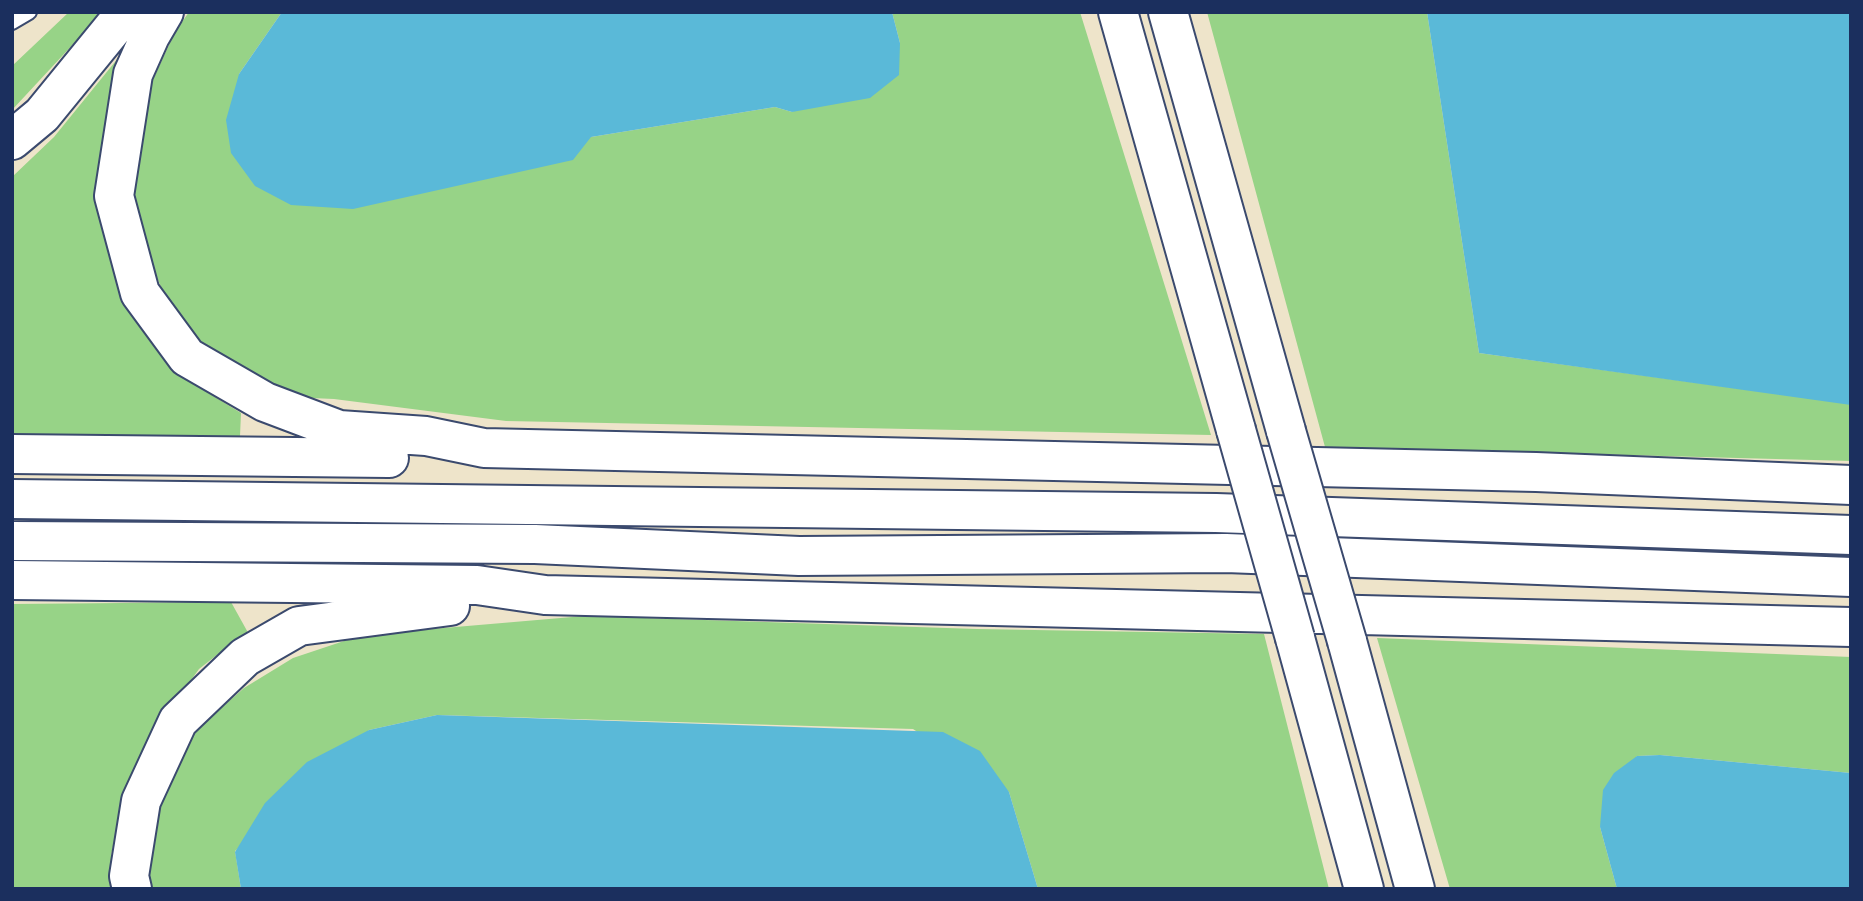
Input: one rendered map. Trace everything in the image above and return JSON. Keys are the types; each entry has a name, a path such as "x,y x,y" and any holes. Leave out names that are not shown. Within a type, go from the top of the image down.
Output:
{"highway":[{"path":"12,140 41,115 125,12"},
{"path":"164,12 150,36 134,74 114,196 140,293 187,357 265,402 339,430 426,436 484,448 1536,472 1851,485"},
{"path":"1118,12 1364,889"},
{"path":"1168,12 1415,889"},
{"path":"12,454 452,458 484,448"},
{"path":"12,499 1216,513 1851,535"},
{"path":"12,541 535,544 799,556 1226,553 1851,576"},
{"path":"12,580 477,585 545,595 1851,627"},
{"path":"132,889 129,876 141,801 178,721 245,657 299,626 545,595"}],"lane":[{"path":"12,22 29,12"}],"green space":[{"path":"69,12 103,12 12,110 12,66"},
{"path":"189,12 282,12 239,74 591,137 775,107 792,112 900,43 892,12 1080,12 1211,435 506,421 334,399 289,397 212,357 173,315 138,233 130,165 143,101 175,32"},
{"path":"1207,12 1427,12 1479,353 1851,404 1851,461 1325,447"},
{"path":"123,52 104,131 103,203 122,282 144,333 187,380 241,413 240,436 12,436 12,177 54,137"},
{"path":"231,602 251,638 227,647 199,669 159,725 127,785 111,855 113,889 12,889 12,604"},
{"path":"584,616 977,629 1264,634 1329,889 1038,889 1009,792 913,729 437,715 369,730 235,851 241,889 149,889 154,798 195,731 244,688 293,658 362,635"},
{"path":"1377,638 1851,657 1851,773 1660,755 1637,756 1600,827 1617,889 1450,889"}],"water":[{"path":"282,12 892,12 900,43 899,75 870,98 792,112 775,107 591,137 573,160 353,209 291,205 255,186 231,153 226,120 239,74"},
{"path":"1427,12 1851,12 1851,405 1479,353"},
{"path":"437,715 943,732 980,751 1009,792 1038,889 241,889 235,852 265,803 307,762 369,730"},
{"path":"1660,755 1851,773 1851,889 1617,889 1600,827 1603,790 1614,773 1637,756"}]}
